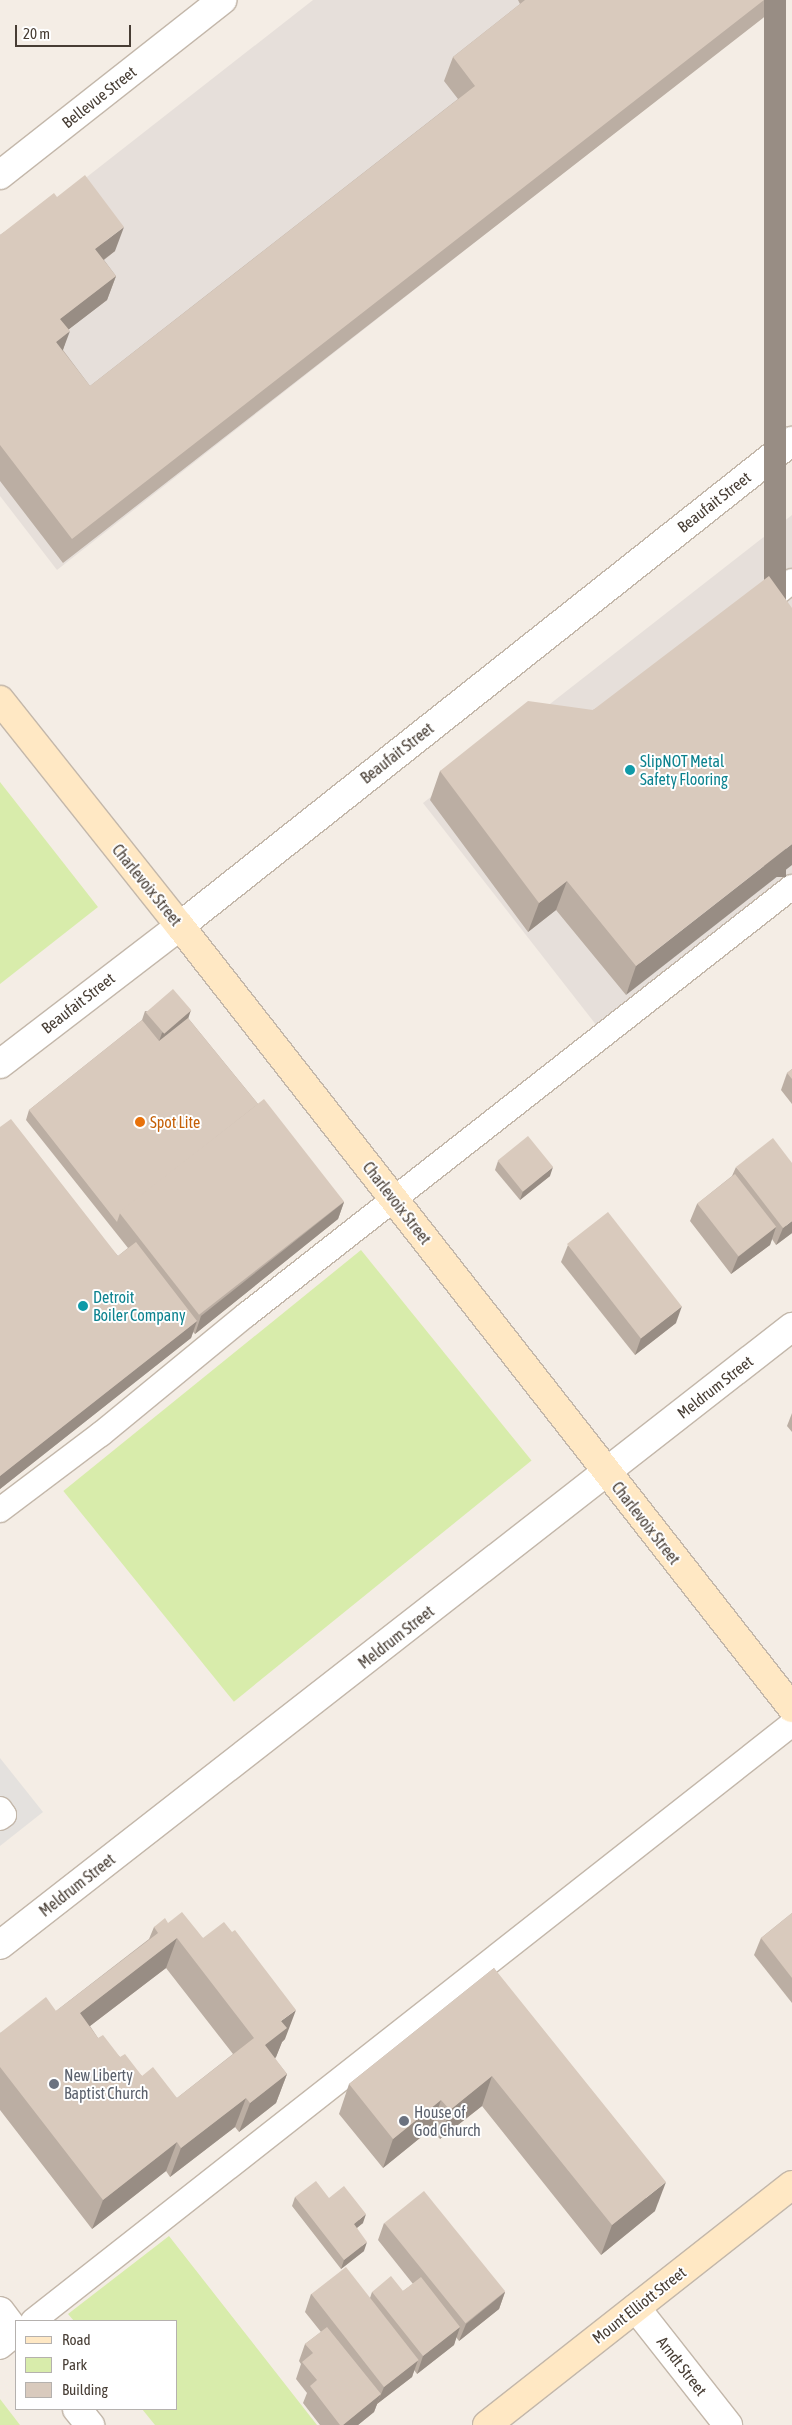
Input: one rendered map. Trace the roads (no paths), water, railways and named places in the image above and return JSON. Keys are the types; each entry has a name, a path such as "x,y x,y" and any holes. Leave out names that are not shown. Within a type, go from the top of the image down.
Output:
{"street":[{"name":"Bellevue Street","path":"0,175 222,0"},
{"name":"Beaufait Street","path":"0,1064 180,926 792,441"},
{"name":"Charlevoix Street","path":"0,700 180,926 606,1473 792,1708"},
{"name":"Meldrum Street","path":"0,1945 792,1328"},
{"name":"Mount Elliott Street","path":"486,2425 792,2185"},
{"name":"Arndt Street","path":"636,2308 728,2425"},
{"path":"0,2311 15,2332"},
{"path":"78,2410 90,2425"}],"lane":[{"path":"0,1510 101,1434 246,1315 792,887"},
{"path":"33,2320 792,1724"},
{"path":"0,1809 4,1815 0,1818"},
{"path":"0,2347 15,2334"}],"place":[{"name":"SlipNOT Metal Safety Flooring","path":"630,770"},
{"name":"Spot Lite","path":"140,1122"},
{"name":"Detroit Boiler Company","path":"83,1306"},
{"name":"New Liberty Baptist Church","path":"54,2084"},
{"name":"House of God Church","path":"404,2121"}]}
